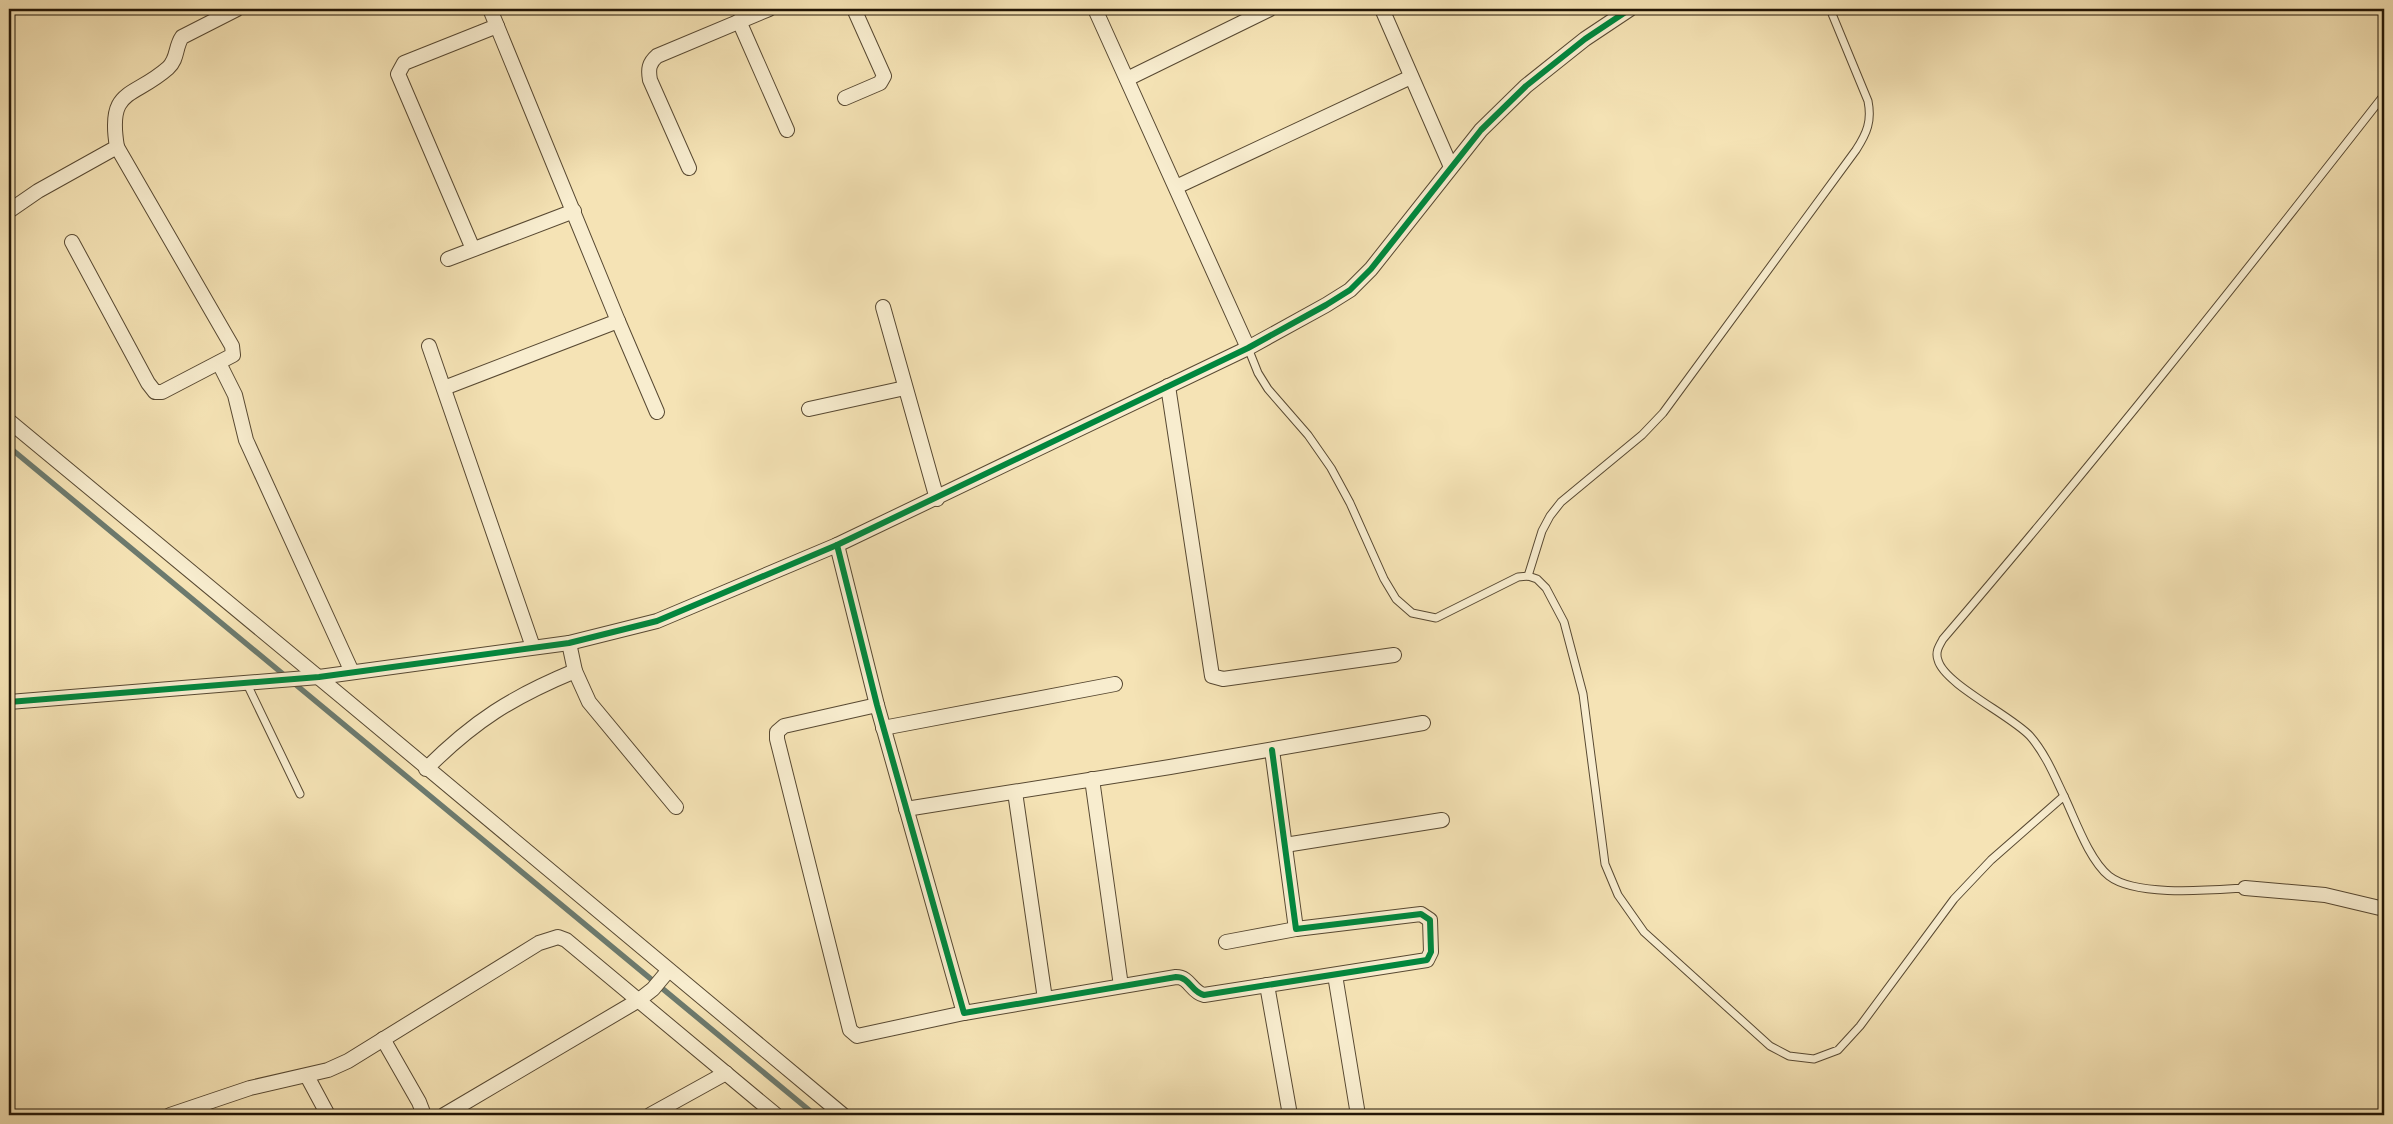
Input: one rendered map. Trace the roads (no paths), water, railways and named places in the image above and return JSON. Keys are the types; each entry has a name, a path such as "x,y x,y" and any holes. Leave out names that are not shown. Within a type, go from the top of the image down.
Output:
{"street":[{"path":"72,242 151,388 155,392 162,392 233,355 232,346 117,147 114,126 115,112 122,99 168,68 175,60 178,43 182,36 236,9"},
{"path":"490,9 574,210 618,322 657,412"},
{"path":"689,168 650,80 648,71 650,62 657,56 769,9"},
{"path":"844,98 880,83 884,76 854,9"},
{"path":"1095,9 1248,348"},
{"path":"1127,79 1246,14 1270,9"},
{"path":"1382,9 1452,167"},
{"path":"9,702 261,683 314,677 569,643 658,622 938,499 1248,348 1350,290 1371,269 1481,130 1526,86 1585,39 1630,9"},
{"path":"739,21 787,130"},
{"path":"474,249 398,74 404,64 497,26"},
{"path":"1176,187 1411,77"},
{"path":"9,210 38,191 117,147"},
{"path":"448,259 574,210"},
{"path":"883,307 938,499"},
{"path":"444,388 618,322"},
{"path":"429,346 533,648"},
{"path":"219,363 235,395 246,440 352,672"},
{"path":"1168,386 1212,676 1223,679 1394,656"},
{"path":"809,409 905,388"},
{"path":"9,421 426,769 661,980 843,1115"},
{"path":"837,545 883,728 964,1013"},
{"path":"569,643 575,671 589,702 676,807"},
{"path":"426,769 452,743 501,706 530,690 575,671"},
{"path":"883,728 1115,684"},
{"path":"877,705 784,726 777,732 799,833 850,1030 857,1036 964,1013 1176,977 1185,978 1196,992 1204,995 1427,960 1431,952 1430,920 1421,914 1296,929 1226,942"},
{"path":"906,809 1092,780 1423,723"},
{"path":"1272,750 1296,929"},
{"path":"1092,780 1121,986"},
{"path":"1015,792 1045,999"},
{"path":"1285,846 1442,820"},
{"path":"2244,888 2325,895 2384,909"},
{"path":"170,1115 250,1088 306,1076 348,1061 539,942 558,937 566,940 776,1115"},
{"path":"1335,975 1358,1115"},
{"path":"444,1115 639,1000 661,980"},
{"path":"1268,985 1290,1115"},
{"path":"383,1039 419,1102 424,1115"},
{"path":"650,1115 726,1073"},
{"path":"306,1076 328,1115"}],"lane":[{"path":"1528,576 1537,544 1550,516 1561,502 1642,435 1663,413 1856,150 1867,132 1871,116 1868,101 1830,9"},
{"path":"2244,888 2151,890 2125,885 2108,875 2096,860 2042,752 2028,734 1944,671 1938,662 1937,651 1943,638 2029,538 2198,332 2384,94"},
{"path":"1248,348 1258,373 1268,389 1308,435 1331,468 1350,503 1384,579 1396,600 1412,613 1436,618 1518,577 1528,576 1537,579 1546,588 1564,622 1583,694 1605,864 1618,895 1644,932 1770,1046 1789,1056 1814,1059 1838,1050 1860,1026 1954,899 1991,860 2064,796"},
{"path":"246,684 300,794"}],"waterway":[{"path":"9,447 815,1115"}]}
